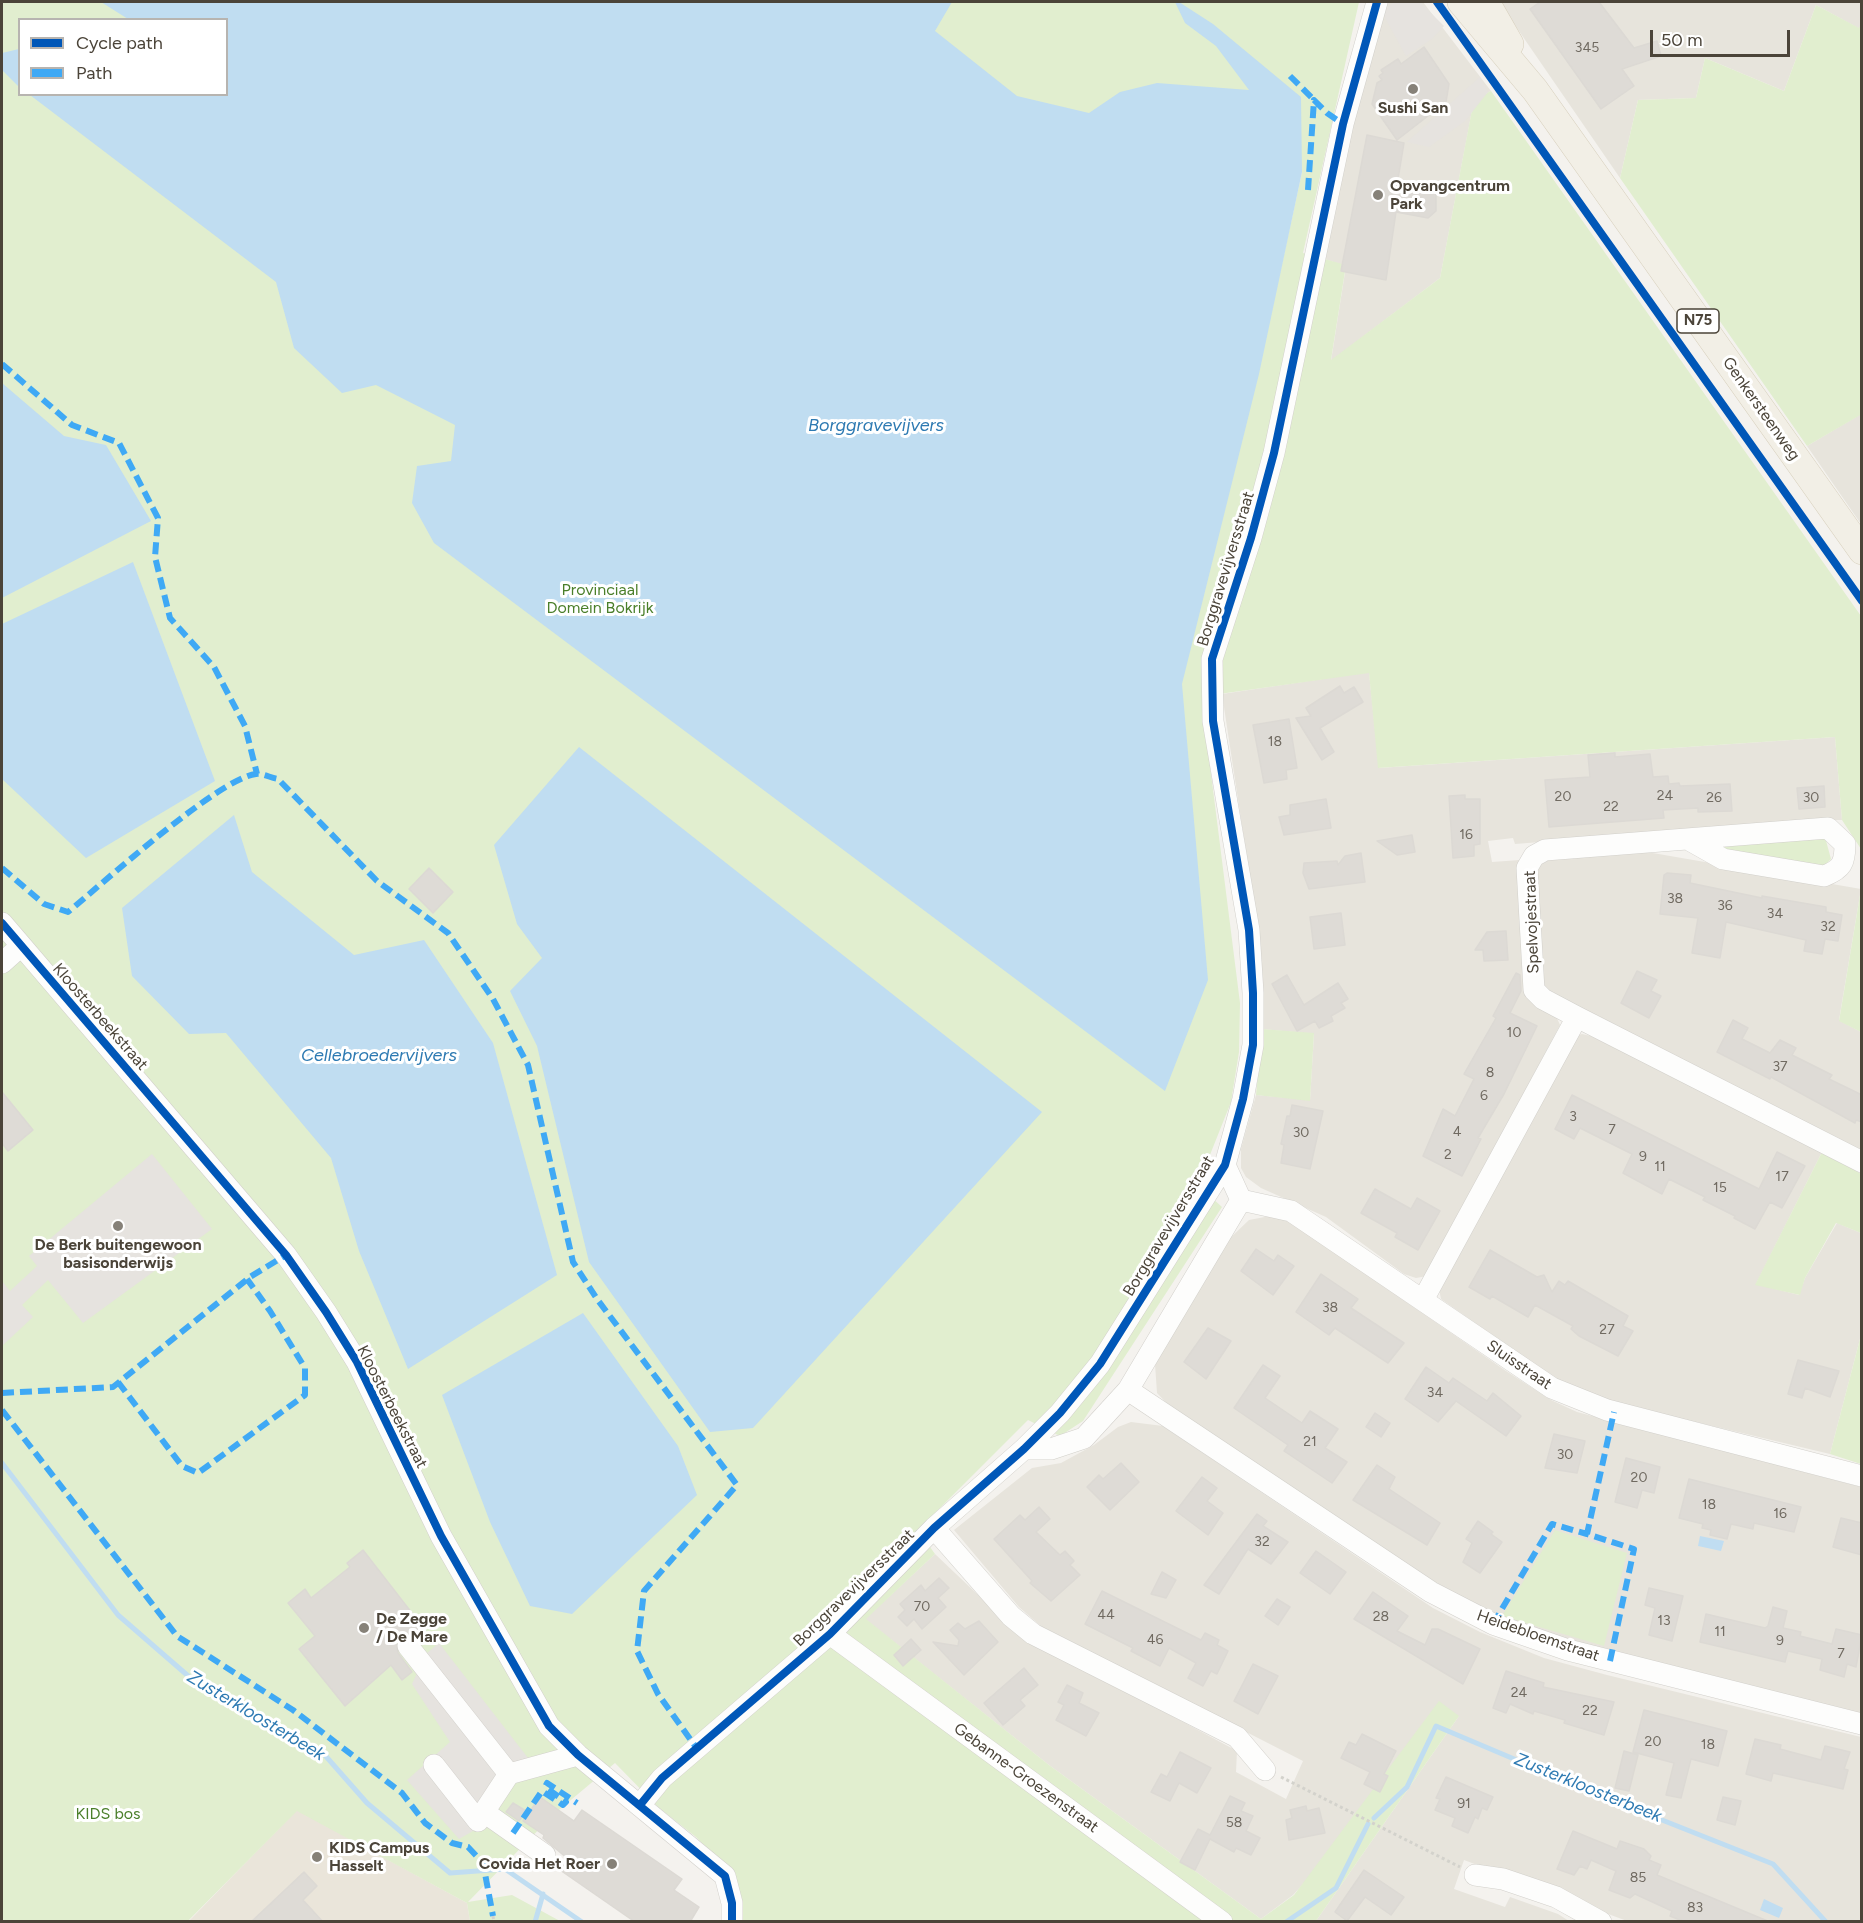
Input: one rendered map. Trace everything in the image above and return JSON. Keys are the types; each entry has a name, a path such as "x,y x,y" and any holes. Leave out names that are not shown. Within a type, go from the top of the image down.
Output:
{"main road":[{"name":"Genkersteenweg","path":"1461,2 1535,90 1862,551"},
{"name":"Genkersteenweg","path":"1486,2 1535,90"}],"street":[{"name":"Borggravevijversstraat","path":"640,1805 662,1778 830,1634 934,1528 1024,1449 1060,1413 1100,1364 1224,1165 1243,1099 1252,1045 1253,993 1249,930 1213,721 1212,659 1251,538 1274,453 1343,124 1377,2"},
{"name":"Spelvojestraat","path":"1691,841 1723,859 1824,876 1839,870 1845,861 1845,844 1828,828 1691,841 1545,850 1534,856 1527,868 1534,990 1544,999 1577,1017 1862,1161"},
{"name":"Kloosterbeekstraat","path":"2,923 286,1255 326,1311 357,1362 441,1536 549,1726 578,1755 640,1805"},
{"path":"2,963 21,946"},
{"path":"1423,1300 1577,1017"},
{"name":"Borggravevijversstraat","path":"1224,1165 1240,1200"},
{"path":"1024,1449 1052,1449 1084,1438 1128,1390 1240,1200"},
{"name":"Sluisstraat","path":"1240,1200 1291,1211 1552,1388 1614,1412 1862,1476"},
{"name":"Heidebloemstraat","path":"1128,1390 1431,1592 1493,1624 1569,1650 1862,1724"},
{"name":"Borggravevijversstraat","path":"934,1528 1011,1616 1033,1634 1237,1737 1265,1770"},
{"name":"Gebanne-Groezenstraat","path":"830,1634 1222,1922"},
{"path":"408,1646 509,1774"},
{"path":"434,1765 478,1821 509,1774 578,1755"},
{"path":"640,1805 725,1876 732,1903 732,1922"},
{"path":"484,1812 545,1855"},
{"path":"1475,1875 1503,1879 1556,1897 1595,1920"}],"path":[{"path":"1265,1770 1475,1875"},
{"path":"493,1916 494,1922"}],"shaded area":[{"path":"1381,2 1423,2 1491,91 1474,100 1440,278 1331,361 1346,266 1321,258"},
{"path":"1393,2 1420,2 1444,26 1432,39 1406,56 1383,14"},
{"path":"1499,2 1861,2 1861,23 1860,29 1816,5 1784,91 1705,58 1696,98 1638,100 1620,178"},
{"path":"1480,77 1488,92 1465,121 1429,147 1407,142"},
{"path":"1861,414 1861,524 1807,446"},
{"path":"1369,672 1379,768 1835,737 1842,820 1515,844 1513,838 1488,841 1492,862 1520,860 1526,989 1556,1016 1560,1025 1427,1276 1416,1278 1404,1274 1326,1217 1261,1188 1246,1177 1241,1168 1241,1149 1256,1095 1310,1100 1314,1034 1262,1029 1255,911 1222,694"},
{"path":"1647,852 1861,889 1839,1020 1861,1032 1861,1153 1541,987 1537,865 1547,858"},
{"path":"1582,1034 1595,1037 1823,1150 1756,1284 1799,1295 1805,1278 1837,1223 1861,1233 1861,1335 1830,1454 1608,1401 1555,1379 1441,1299 1439,1289 1575,1036"},
{"path":"152,1154 212,1229 83,1323 48,1280 22,1305 33,1317 2,1346 2,1281 10,1291 37,1266 29,1256"},
{"path":"1270,1216 1288,1220 1506,1371 1551,1400 1577,1412 1861,1487 1861,1715 1572,1645 1509,1621 1458,1597 1176,1413 1157,1393 1155,1364 1225,1243 1249,1220"},
{"path":"1131,1422 1163,1426 1433,1608 1480,1632 1544,1658 1861,1737 1861,1921 1627,1921 1464,1860 1454,1889 1505,1907 1510,1897 1558,1914 1569,1921 1316,1921 1459,1716 1293,1895 1261,1919 1049,1765 865,1619 935,1554 996,1612 1092,1673 1237,1751 1236,1772 1286,1799 1303,1761 1043,1628 1019,1607 954,1530 1032,1468 1061,1463 1094,1445 1118,1427"},
{"path":"439,1643 528,1758 480,1827 459,1839 407,1780 450,1742 412,1684 426,1654"},
{"name":"KIDS Campus Hasselt","path":"297,1810 467,1903 470,1921 188,1922"}],"green space":[{"name":"Provinciaal Domein Bokrijk","path":"2,2 1359,2 1303,253 1346,265 1331,360 1440,278 1474,99 1491,91 1861,616 1861,849 1842,820 1835,737 1378,768 1369,673 1205,696 1208,750 1240,1003 1239,1052 1231,1102 1198,1185 1222,1207 1083,1421 1060,1436 1028,1420 918,1530 935,1554 866,1619 1049,1765 1261,1919 1294,1895 1439,1701 1459,1716 1316,1921 741,1921 724,1867 696,1837 659,1808 615,1763 553,1815 468,1902 512,1895 560,1921 470,1921 467,1903 297,1811 188,1921 2,1921","holes":["1301,165 1302,172 1254,392"]},
{"path":"1816,5 1859,28 1861,23 1862,414 1807,446 1620,178 1638,100 1696,98 1705,58 1784,91"},
{"path":"1825,837 1831,859 1822,868 1725,849 1725,844"},
{"path":"1862,889 1861,1032 1839,1021"},
{"path":"1262,1029 1314,1033 1310,1101 1256,1095"},
{"path":"1823,1150 1861,1174 1861,1233 1836,1223 1805,1278 1800,1295 1755,1285"},
{"path":"1861,1335 1861,1464 1830,1454"},
{"path":"1555,1530 1627,1553 1604,1646 1502,1616"}],"water":[{"name":"Borggravevijvers","path":"101,2 952,2 935,31 1017,96 1089,113 1120,92 1157,83 1249,90 1216,46 1185,23 1175,2 1179,2 1213,24 1301,97 1302,172 1259,374 1182,684 1208,980 1165,1091 434,543 412,503 417,466 451,461 455,425 376,385 342,393 294,348 276,282 31,96 228,96 228,18 126,18"},
{"path":"18,49 18,86 2,70 2,53"},
{"path":"2,383 64,436 106,445 151,521 2,598"},
{"path":"133,562 215,781 86,858 2,779 2,624"},
{"path":"579,747 1042,1112 753,1428 710,1432 589,1262 537,1046 510,991 542,958 517,924 494,845"},
{"name":"Cellebroedervijvers","path":"234,815 252,872 354,955 424,940 493,1043 557,1275 408,1369 359,1251 331,1158 226,1033 189,1034 132,976 122,908"},
{"path":"583,1313 678,1446 697,1495 572,1614 530,1606 490,1522 442,1395"},
{"path":"1700,1536 1724,1541 1721,1551 1698,1546"},
{"path":"1764,1899 1783,1908 1779,1918 1760,1910"}],"building":[{"path":"1540,2 1599,2 1634,48 1657,41 1661,56 1622,69 1634,86 1601,109 1530,9"},
{"name":"Sushi San","path":"1424,47 1449,84 1446,102 1397,140 1372,104 1377,83 1382,80 1379,76 1383,73 1381,70 1398,59 1401,64"},
{"name":"Opvangcentrum Park","path":"1367,135 1404,143 1397,185 1436,193 1436,211 1428,218 1396,212 1386,280 1341,271"},
{"path":"1340,686 1344,693 1354,687 1363,702 1320,728 1334,752 1322,760 1296,718 1311,716 1306,708"},
{"path":"1289,719 1297,768 1286,770 1287,779 1264,783 1253,725"},
{"path":"1615,753 1615,757 1650,754 1653,777 1668,776 1669,784 1679,783 1680,786 1730,784 1732,811 1698,812 1698,808 1663,810 1664,818 1549,827 1545,780 1590,777 1588,755"},
{"path":"1824,786 1825,807 1799,809 1797,788"},
{"path":"1465,795 1465,799 1480,799 1480,844 1474,845 1474,856 1453,858 1449,796"},
{"path":"1326,799 1331,828 1284,835 1279,817 1290,815 1290,805"},
{"path":"1412,835 1415,852 1397,855 1377,841"},
{"path":"1361,853 1365,882 1309,889 1303,873 1304,863 1337,861 1338,865 1345,856"},
{"path":"429,868 453,892 433,913 409,889"},
{"path":"1667,873 1691,875 1690,883 1762,898 1762,896 1826,907 1826,912 1842,915 1838,941 1825,939 1822,954 1804,951 1806,940 1726,922 1720,958 1692,953 1698,918 1660,914 1664,875"},
{"path":"1341,913 1345,945 1314,949 1310,917"},
{"path":"1506,931 1508,960 1484,961 1483,950 1475,950 1487,932"},
{"path":"1637,971 1657,980 1651,991 1661,996 1649,1018 1621,1003"},
{"path":"1516,973 1520,975 1521,991 1510,1013 1537,1026 1504,1094 1478,1138 1481,1139 1462,1176 1423,1156 1443,1109 1455,1116 1474,1079 1464,1074 1496,1018 1493,1016"},
{"path":"1287,975 1304,1005 1338,983 1348,999 1341,1003 1345,1008 1331,1016 1333,1021 1319,1028 1315,1021 1297,1031 1272,984"},
{"path":"1733,1020 1748,1028 1742,1039 1770,1053 1780,1040 1796,1048 1792,1055 1832,1075 1829,1079 1862,1095 1862,1122 1856,1120 1855,1123 1771,1077 1770,1079 1717,1052"},
{"path":"2,1092 33,1130 8,1151 2,1143"},
{"path":"1572,1095 1759,1189 1777,1152 1805,1166 1782,1208 1770,1202 1755,1229 1703,1200 1705,1197 1669,1179 1662,1194 1623,1173 1632,1154 1580,1128 1574,1139 1555,1129"},
{"path":"1292,1105 1323,1111 1310,1169 1281,1163 1284,1145 1281,1144 1287,1116 1290,1116"},
{"path":"1375,1189 1411,1209 1417,1198 1440,1211 1418,1250 1395,1237 1397,1233 1361,1213"},
{"path":"1256,1249 1274,1261 1278,1255 1294,1266 1273,1295 1241,1271"},
{"path":"1490,1250 1537,1277 1544,1275 1552,1292 1559,1281 1565,1285 1568,1281 1628,1316 1623,1326 1633,1331 1618,1356 1579,1336 1571,1329 1573,1326 1535,1305 1528,1317 1492,1296 1490,1299 1469,1287"},
{"path":"1321,1274 1358,1299 1351,1308 1404,1343 1388,1363 1335,1328 1329,1335 1296,1312"},
{"path":"1208,1328 1231,1341 1206,1379 1184,1362"},
{"path":"1798,1360 1839,1371 1830,1397 1805,1388 1802,1398 1788,1394"},
{"path":"1263,1365 1280,1376 1265,1398 1302,1423 1310,1411 1338,1429 1325,1448 1347,1462 1332,1483 1284,1451 1288,1445 1234,1408"},
{"path":"1426,1367 1449,1383 1453,1378 1487,1401 1493,1393 1521,1416 1506,1436 1456,1401 1438,1422 1405,1399"},
{"path":"1375,1413 1390,1423 1381,1437 1366,1427"},
{"path":"1554,1434 1585,1441 1577,1473 1545,1468"},
{"path":"1626,1458 1660,1467 1654,1493 1642,1490 1637,1508 1615,1502"},
{"path":"1121,1463 1139,1482 1110,1510 1087,1487 1099,1475 1103,1479"},
{"path":"1377,1465 1395,1477 1389,1489 1440,1523 1427,1545 1353,1500"},
{"path":"1202,1477 1217,1488 1207,1501 1223,1513 1208,1535 1176,1511"},
{"path":"1689,1479 1801,1507 1794,1532 1754,1523 1753,1529 1731,1524 1727,1539 1710,1535 1711,1530 1702,1528 1703,1524 1679,1518"},
{"path":"1039,1507 1050,1519 1036,1532 1060,1555 1065,1551 1074,1561 1070,1565 1080,1575 1051,1601 1030,1583 1032,1581 994,1539 1020,1515 1025,1520"},
{"path":"1257,1514 1267,1521 1263,1526 1288,1542 1271,1564 1248,1549 1219,1594 1204,1585"},
{"path":"1841,1518 1862,1523 1862,1555 1833,1547"},
{"path":"1478,1521 1502,1542 1480,1573 1463,1562 1472,1543 1466,1539"},
{"name":"De Zegge / De Mare","path":"363,1550 422,1626 412,1634 401,1636 396,1642 398,1653 412,1672 402,1680 391,1665 345,1706 299,1649 315,1636 288,1603 305,1589 311,1598 350,1567 347,1563"},
{"path":"1316,1551 1346,1572 1330,1594 1300,1573"},
{"path":"1162,1572 1176,1580 1166,1598 1151,1594"},
{"path":"939,1578 949,1588 938,1598 946,1607 922,1629 914,1619 907,1626 898,1617 905,1610 900,1604 921,1585 925,1591"},
{"path":"1649,1588 1683,1596 1672,1641 1649,1635 1655,1608 1645,1605"},
{"path":"1102,1591 1201,1640 1205,1633 1219,1640 1217,1645 1228,1651 1217,1674 1211,1671 1203,1686 1188,1678 1196,1663 1169,1648 1160,1666 1131,1651 1133,1648 1085,1624"},
{"path":"1373,1592 1408,1616 1397,1631 1425,1645 1432,1629 1438,1629 1480,1649 1463,1684 1354,1619"},
{"path":"1277,1599 1290,1607 1278,1625 1265,1616"},
{"path":"1773,1607 1787,1611 1783,1628 1801,1632 1800,1636 1832,1644 1836,1629 1862,1635 1856,1667 1847,1664 1844,1677 1820,1670 1822,1659 1788,1651 1785,1662 1700,1642 1706,1614 1765,1628 1768,1626"},
{"path":"979,1621 998,1642 964,1675 933,1642 958,1646 959,1640 950,1630 958,1623 965,1629"},
{"path":"911,1639 921,1650 903,1666 894,1655"},
{"path":"1253,1664 1278,1676 1258,1714 1234,1701"},
{"path":"1024,1668 1038,1685 1020,1700 1025,1706 1003,1725 984,1703"},
{"path":"1506,1671 1544,1683 1543,1687 1614,1702 1604,1735 1564,1723 1565,1720 1534,1711 1533,1714 1510,1704 1506,1713 1493,1708"},
{"path":"1067,1685 1083,1693 1079,1703 1099,1713 1086,1736 1056,1720 1064,1705 1058,1702"},
{"path":"1644,1710 1727,1731 1718,1766 1691,1759 1681,1798 1666,1795 1674,1763 1633,1752"},
{"path":"1362,1734 1396,1751 1384,1774 1388,1776 1380,1792 1364,1784 1370,1772 1341,1758 1349,1742 1356,1745"},
{"path":"1755,1739 1781,1745 1780,1749 1821,1760 1825,1746 1850,1752 1844,1769 1848,1770 1843,1789 1773,1773 1771,1781 1746,1774"},
{"path":"1624,1751 1638,1755 1629,1791 1615,1788"},
{"path":"1180,1752 1211,1768 1197,1793 1179,1783 1170,1801 1151,1792 1161,1774 1167,1777"},
{"path":"1446,1777 1493,1797 1487,1810 1482,1808 1478,1819 1475,1817 1468,1833 1452,1826 1455,1818 1435,1810 1440,1799 1436,1798"},
{"path":"1230,1796 1245,1803 1241,1811 1253,1816 1246,1831 1260,1838 1251,1855 1236,1848 1234,1852 1210,1839 1195,1870 1180,1862 1198,1829 1210,1835"},
{"name":"Covida Het Roer","path":"540,1797 574,1821 582,1810 682,1879 674,1890 699,1907 690,1922 635,1922 560,1870 568,1859 543,1838 544,1835 523,1821"},
{"path":"1723,1797 1741,1801 1735,1825 1717,1820"},
{"path":"513,1803 526,1811 519,1821 506,1812"},
{"path":"1306,1806 1307,1811 1319,1808 1325,1833 1289,1840 1286,1820 1292,1818 1290,1810"},
{"path":"1573,1831 1617,1849 1620,1841 1644,1849 1651,1856 1649,1860 1661,1865 1657,1875 1770,1922 1685,1922 1670,1916 1672,1911 1635,1894 1630,1898 1609,1890 1616,1871 1591,1860 1587,1869 1580,1866 1574,1875 1557,1869"},
{"path":"1364,1870 1404,1897 1391,1915 1365,1897 1347,1921 1335,1912"},
{"path":"304,1872 317,1886 303,1900 323,1922 251,1922"}],"waterway":[{"name":"Zusterkloosterbeek","path":"2,1463 118,1615 194,1681 323,1753 367,1803 450,1873 505,1869 582,1922"},
{"name":"Zusterkloosterbeek","path":"1374,1818 1407,1787 1436,1726 1604,1797 1773,1864 1826,1922"},
{"name":"Zusterkloosterbeek","path":"1286,1922 1336,1888 1368,1824"},
{"path":"535,1922 543,1894"}],"marked path":[{"path":"1290,76 1314,100"},
{"path":"1308,190 1314,100 1343,124"},
{"path":"2,364 72,425 119,443 158,518 155,557 170,618 214,667 245,726 257,774"},
{"path":"2,868 44,904 68,912 189,812 239,780 261,774 278,779 377,881 448,933 493,999 528,1065 573,1262 597,1299 737,1485 644,1591 637,1651 658,1694 698,1750"},
{"path":"2,1393 113,1387 250,1277 286,1255"},
{"path":"118,1382 182,1466 198,1473 305,1395 305,1368 247,1279"},
{"path":"2,1410 177,1636 293,1710 402,1793 425,1823 452,1843 468,1847 483,1863 493,1916"},
{"path":"1610,1661 1634,1549 1587,1534 1614,1412"},
{"path":"1493,1624 1552,1524 1587,1534"},
{"path":"513,1833 542,1791 563,1805 566,1802 545,1787 547,1783 577,1803"}],"cycle path":[{"path":"640,1805 662,1778 830,1634 934,1528 1024,1449 1060,1413 1100,1364 1225,1165 1243,1099 1253,1045 1253,993 1249,930 1213,721 1212,659 1251,538 1274,453 1343,124 1377,2"},
{"path":"1437,2 1862,601"},
{"path":"2,923 286,1255 326,1312 357,1362 441,1536 549,1726 578,1755 725,1876 732,1903 732,1922"}],"place":[{"name":"Sushi San","path":"1413,89"},
{"name":"Opvangcentrum Park","path":"1378,195"},
{"name":"De Berk buitengewoon basisonderwijs","path":"118,1226"},
{"name":"De Zegge / De Mare","path":"364,1628"},
{"name":"KIDS Campus Hasselt","path":"317,1857"},
{"name":"Covida Het Roer","path":"612,1864"}],"park label":[{"name":"KIDS bos","path":"108,1814"}]}
